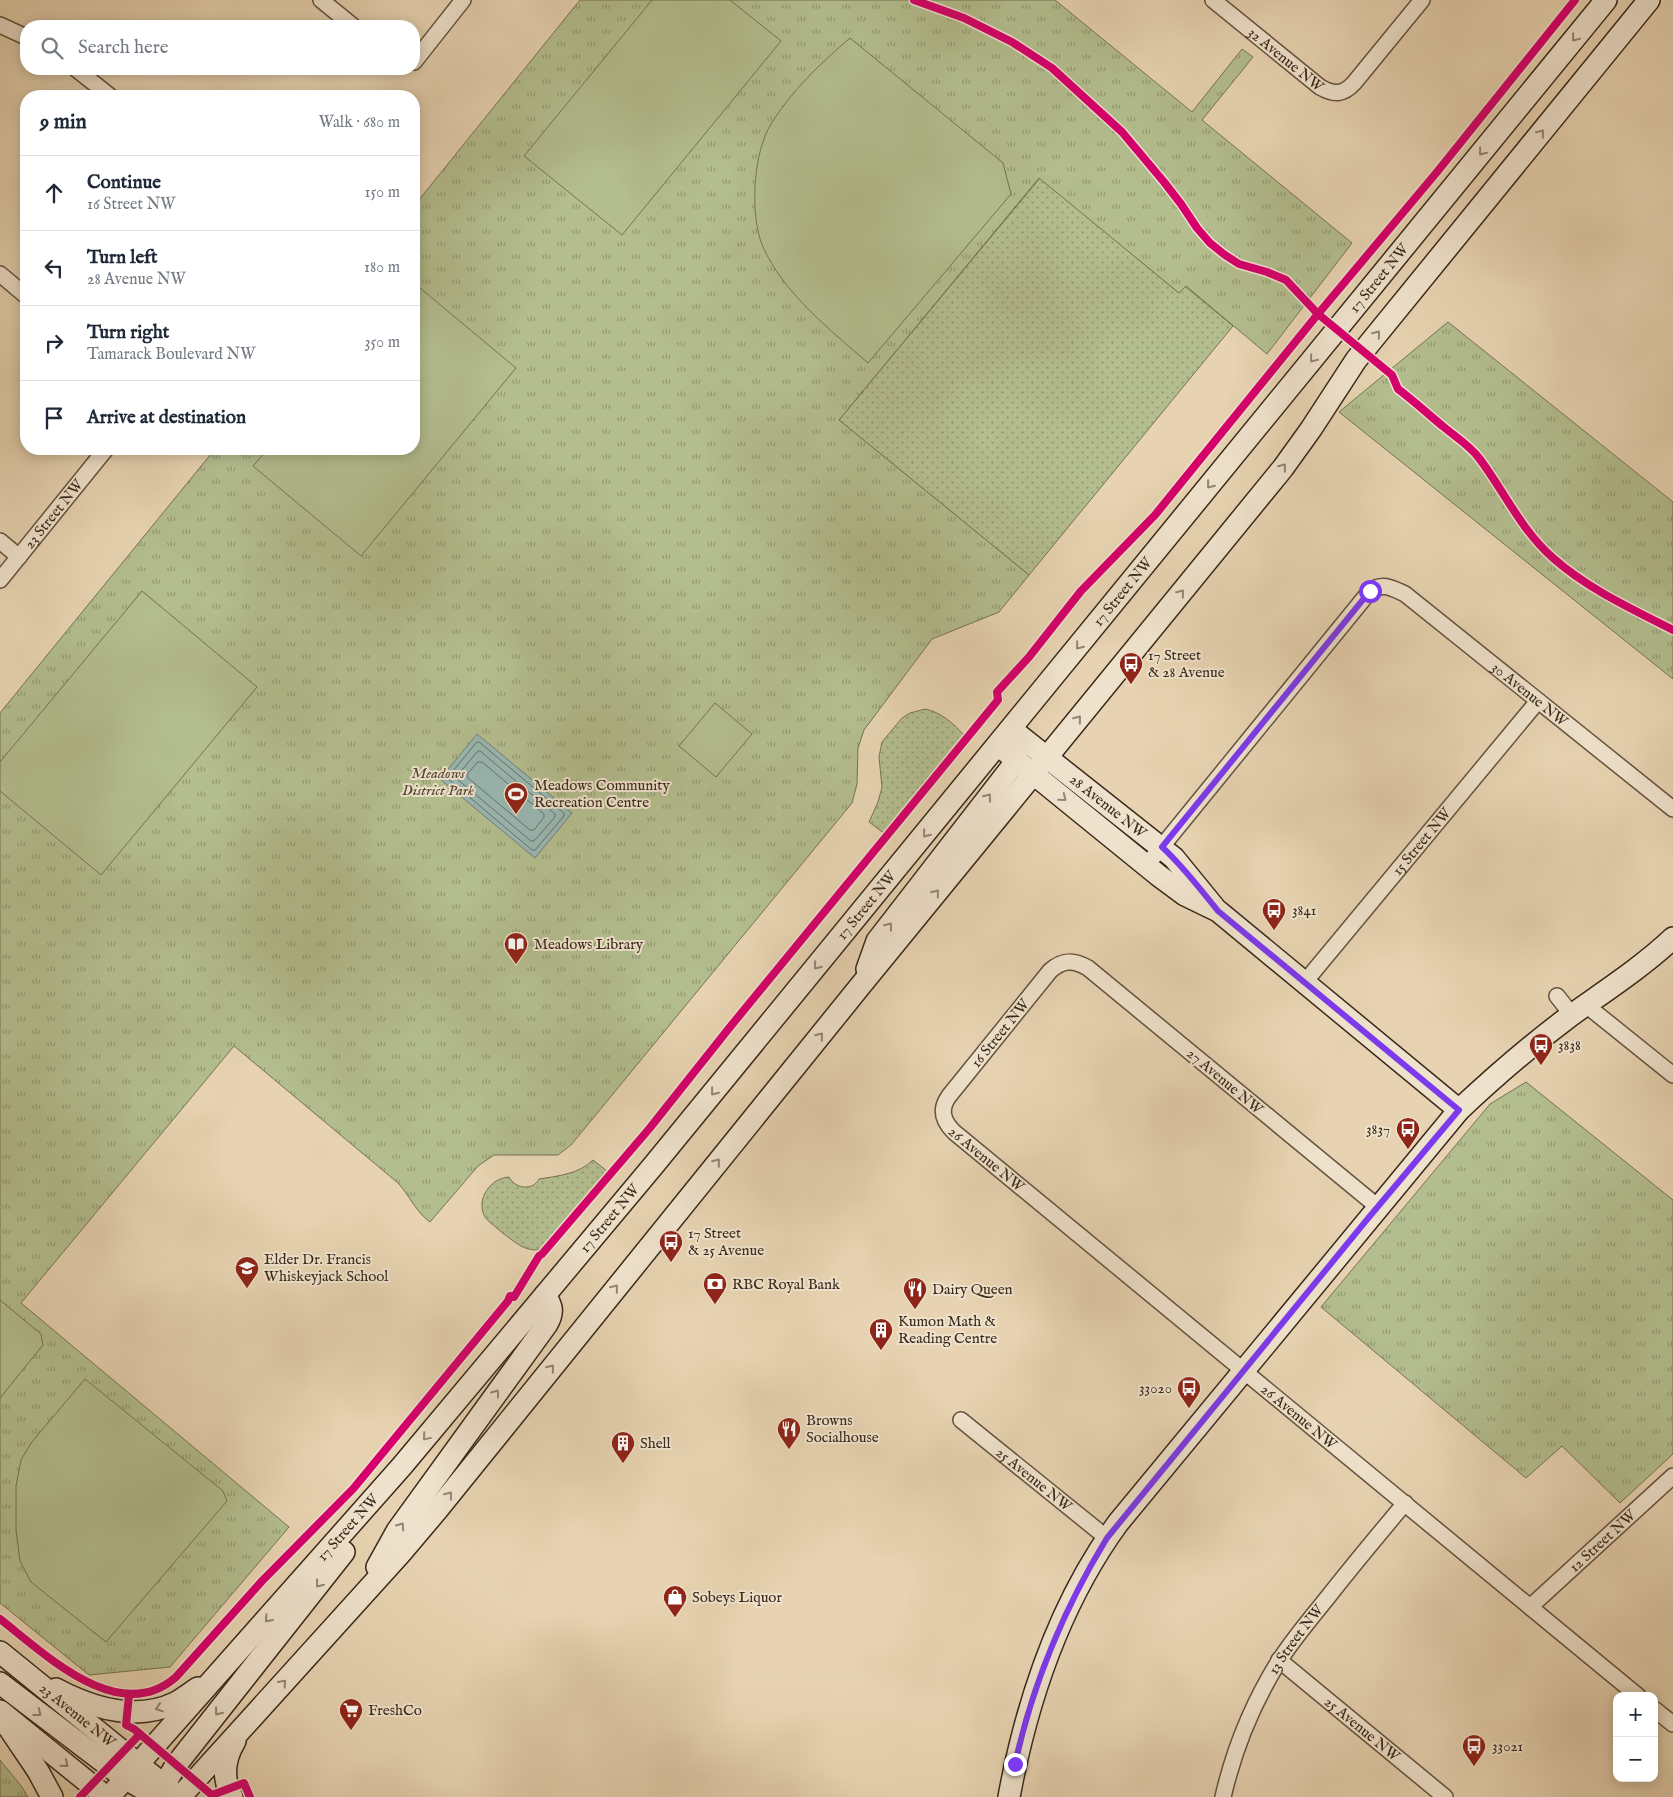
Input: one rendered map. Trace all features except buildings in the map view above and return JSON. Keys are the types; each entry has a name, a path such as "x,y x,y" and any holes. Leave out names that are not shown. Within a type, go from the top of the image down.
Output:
{"main road":[{"name":"17 Street NW","path":"154,1790 217,1676 385,1486 666,1151 1606,0"},
{"name":"17 Street NW","path":"108,1797 154,1790 243,1728 438,1510 861,985 1283,468 1312,429 1356,360 1649,0"},
{"name":"28 Avenue NW","path":"1011,729 1162,847 1194,880 1218,911 1459,1110"},
{"path":"861,985 877,941 1015,759 1017,742 1011,729"},
{"name":"28 Avenue NW","path":"998,745 1146,866 1185,895 1218,911"},
{"path":"1010,1797 1015,1764 1029,1707 1047,1656 1076,1592 1107,1538 1459,1110 1512,1061 1630,974 1673,938"},
{"path":"360,1598 397,1532 547,1324 552,1308 545,1295"},
{"path":"0,1683 154,1790 176,1765 345,1551 385,1486"},
{"name":"23 Avenue NW","path":"0,1652 154,1790"},
{"path":"23,1671 63,1693 97,1706 127,1713 153,1711 165,1707 217,1676"},
{"path":"0,1713 52,1797"},
{"path":"0,1713 108,1797"},
{"path":"232,1797 225,1775 226,1764 232,1746 243,1728"}],"street":[{"path":"321,0 346,20"},
{"path":"420,53 463,0"},
{"name":"32 Avenue NW","path":"1213,0 1320,87 1339,94 1354,83 1422,0"},
{"path":"0,25 20,34"},
{"path":"84,75 102,90"},
{"path":"0,274 20,291"},
{"name":"23 Street NW","path":"0,580 101,455"},
{"path":"0,541 19,557"},
{"name":"30 Avenue NW","path":"1162,847 1370,591 1377,586 1384,586 1406,594 1673,808"},
{"name":"15 Street NW","path":"1304,982 1538,701"},
{"path":"1146,866 1162,847"},
{"name":"16 Street NW","path":"942,1115 944,1103 948,1096 1050,971 1061,963 1069,961"},
{"name":"27 Avenue NW","path":"1069,961 1088,968 1378,1207"},
{"path":"1557,996 1673,1075"},
{"name":"26 Avenue NW","path":"942,1115 954,1132 1633,1692"},
{"name":"25 Avenue NW","path":"961,1420 1107,1538"},
{"name":"12 Street NW","path":"1530,1606 1673,1476"},
{"name":"13 Street NW","path":"1223,1797 1242,1732 1280,1660 1313,1615 1405,1503"},
{"name":"25 Avenue NW","path":"1280,1660 1445,1797"},
{"path":"1658,1712 1673,1724"}],"green space":[{"name":"Meadows District Park","path":"580,0 1055,0 1192,112 1242,49 1253,57 1202,120 1352,243 1267,354 1186,286 1179,293 1039,178 839,420 1029,575 999,612 932,639 864,730 858,748 857,784 852,803 571,1145 558,1155 494,1155 478,1166 430,1222 420,1213 398,1183 234,1046 21,1303 289,1527 170,1667 89,1675 0,1603 0,713 210,455 420,455 420,199"},
{"path":"652,0 730,0 781,41 622,235 524,156"},
{"path":"850,38 1003,163 1011,194 868,363 831,331 786,285 766,254 760,240 755,209 758,163 765,136 771,124 788,100 808,78"},
{"path":"1040,178 1179,293 1185,286 1233,326 1029,575 839,420"},
{"path":"420,288 516,368 361,556 253,466 263,455 420,455"},
{"path":"1448,322 1673,502 1673,679 1339,412"},
{"path":"142,591 257,687 101,875 0,791 0,762"},
{"path":"715,703 752,734 716,777 679,746"},
{"path":"925,709 947,719 965,736 885,834 869,822 882,787 879,757 882,742 902,718 910,713"},
{"path":"1526,1082 1673,1200 1673,1454 1620,1503 1562,1446 1526,1478 1321,1307 1490,1104"},
{"path":"593,1160 607,1171 540,1249 535,1250 523,1247 496,1228 485,1217 482,1210 483,1197 496,1181 509,1177 515,1184 528,1187 539,1179 575,1171"},
{"path":"0,1300 41,1334 43,1345 0,1398"},
{"path":"85,1379 223,1491 227,1501 106,1642 31,1582 20,1561 16,1530 16,1486 21,1460 31,1443"},
{"path":"0,1760 22,1787 28,1797 0,1797"}],"water":[{"path":"477,734 572,813 535,858 440,779"}],"cycle path":[{"path":"914,0 964,18 1012,42 1052,68 1122,132 1164,182 1210,243 1239,264 1286,280 1318,314 1392,375 1398,389 1471,450 1479,458 1531,535 1553,558 1596,589 1673,630"},
{"path":"0,1619 60,1666 84,1680 107,1690 131,1694 154,1690 176,1677 262,1581 353,1489 508,1301 510,1296 514,1297 539,1256 649,1129 730,1027 998,700 997,692 1029,657 1081,591 1155,515 1318,314 1437,172 1575,0"},
{"path":"129,1695 126,1725 134,1729 212,1795 244,1783 250,1797"},
{"path":"80,1797 140,1734"}],"place":[{"name":"17 Street & 28 Avenue","path":"1131,685"},
{"name":"Meadows Community Recreation Centre","path":"516,815"},
{"name":"3841","path":"1274,931"},
{"name":"Meadows Library","path":"516,965"},
{"name":"3838","path":"1541,1066"},
{"name":"3837","path":"1408,1150"},
{"name":"17 Street & 25 Avenue","path":"671,1263"},
{"name":"Elder Dr. Francis Whiskeyjack School","path":"247,1289"},
{"name":"RBC Royal Bank","path":"715,1305"},
{"name":"Dairy Queen","path":"915,1310"},
{"name":"Kumon Math & Reading Centre","path":"881,1351"},
{"name":"33020","path":"1189,1409"},
{"name":"Browns Socialhouse","path":"789,1450"},
{"name":"Shell","path":"623,1464"},
{"name":"Sobeys Liquor","path":"675,1618"},
{"name":"FreshCo","path":"351,1731"},
{"name":"33021","path":"1474,1767"}],"route":[{"path":"1015,1764 1029,1707 1047,1656 1076,1592 1107,1538 1128,1510 1459,1110 1218,911 1194,880 1162,847 1370,591"}]}
